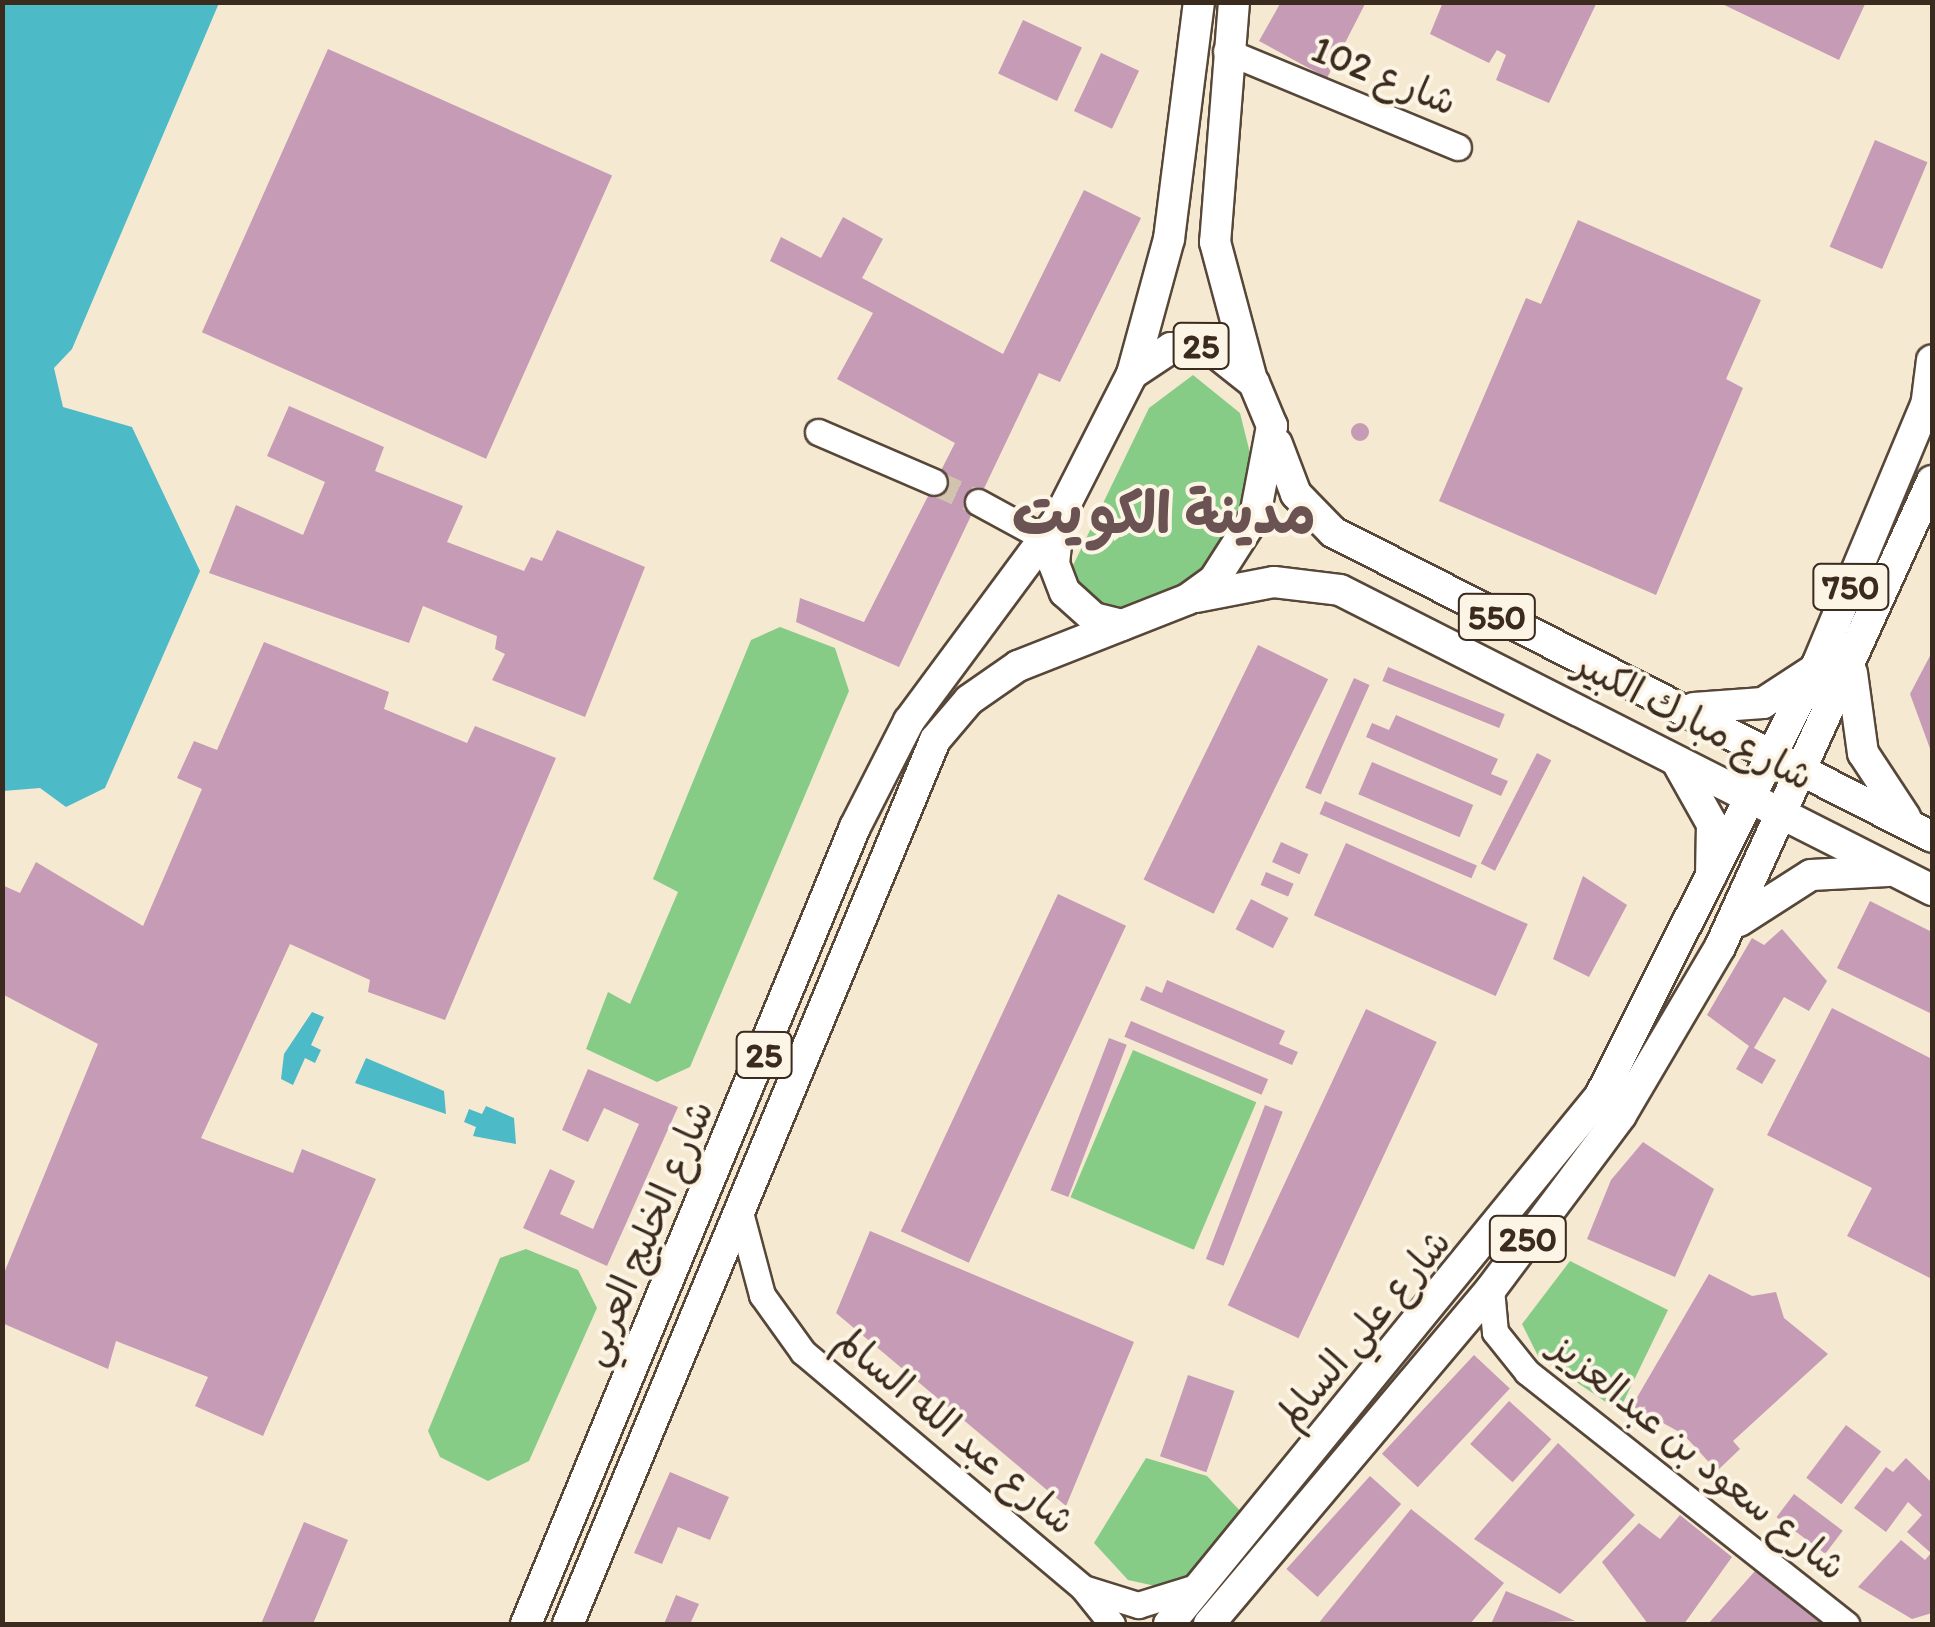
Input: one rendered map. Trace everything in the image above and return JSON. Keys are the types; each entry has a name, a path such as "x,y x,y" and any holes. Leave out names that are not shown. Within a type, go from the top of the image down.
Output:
{"main road":[{"name":"25","path":"1199,2 1170,239 1132,374 1052,528 1054,564 1064,592 1094,618 1122,625 1188,599 1214,580 1255,516 1272,426 1254,383 1215,242 1226,51 1234,2"},
{"name":"25","path":"1132,374 1170,348 1199,346 1254,383"},
{"name":"750","path":"1774,756 1818,665 1928,402 1932,360"},
{"name":"شارع مبارك الكبير","path":"1272,426 1292,486 1322,524 1513,626 1676,704 1925,834"},
{"name":"750","path":"1805,772 1932,481"},
{"name":"شارع الخليج العربي","path":"526,1624 855,827 908,721 1052,528"},
{"name":"شارع مبارك الكبير","path":"1188,599 1301,582 1340,590 1755,796 1932,890"},
{"path":"1443,639 1422,616 1429,601 1513,626"},
{"name":"شارع الخليج العربي","path":"568,1624 741,1216 935,740 995,679 1122,625"},
{"path":"1853,659 1863,753 1925,834"},
{"path":"1676,704 1742,709 1784,694 1818,665"},
{"path":"1668,753 1712,824 1701,906"},
{"name":"شارع علي السالم","path":"1169,1624 1589,1113 1701,906 1774,756"},
{"name":"شارع علي السالم","path":"1209,1624 1491,1289 1615,1124 1720,947 1805,772"},
{"path":"1720,947 1758,902 1811,875 1900,873"}],"street":[{"name":"شارع 102","path":"1226,51 1458,147"},
{"path":"818,432 934,482"},
{"path":"978,502 1052,528"},
{"name":"شارع عبد الله السالم","path":"741,1216 762,1295 803,1352 1083,1588 1112,1624"},
{"name":"شارع سعود بن عبدالعزيز","path":"1491,1289 1495,1332 1527,1372 1846,1624"},
{"name":"شارع عبد الله السالم","path":"1083,1588 1138,1605 1171,1600 1204,1581"}],"green space":[{"path":"1193,375 1240,413 1256,477 1188,597 1123,622 1066,580 1149,408"},
{"path":"780,627 835,648 849,691 690,1067 657,1082 586,1049 608,992 630,1004 678,892 653,879 751,640"},
{"path":"1133,1050 1256,1102 1194,1250 1070,1197"},
{"path":"526,1249 578,1270 597,1308 529,1461 488,1481 440,1457 428,1431 500,1258"},
{"path":"1570,1261 1668,1310 1619,1411 1538,1356 1522,1324"},
{"path":"1146,1458 1207,1476 1246,1517 1185,1579 1160,1587 1128,1580 1094,1543"}],"water":[{"path":"2,3 219,3 72,349 54,368 63,407 132,427 200,571 105,788 66,807 40,788 3,791"},
{"path":"312,1012 324,1017 311,1045 321,1050 315,1063 305,1058 293,1085 281,1079 284,1054"},
{"path":"366,1058 444,1091 446,1114 355,1083"},
{"path":"486,1106 514,1118 516,1144 473,1136 476,1127 464,1122 469,1109 482,1114"}],"building":[{"path":"1281,2 1366,2 1327,78 1259,41"},
{"path":"1443,2 1597,2 1549,103 1496,80 1506,55 1497,50 1489,63 1430,34"},
{"path":"1718,2 1866,2 1839,60"},
{"path":"1023,20 1082,47 1057,101 998,73"},
{"path":"328,49 612,175 486,459 202,332"},
{"path":"1101,53 1139,71 1112,129 1074,111"},
{"path":"1875,140 1927,162 1882,269 1830,247"},
{"path":"1084,190 1141,218 1060,382 1039,373 899,667 796,622 800,598 864,622 955,443 837,379 873,313 770,261 781,237 821,258 843,217 883,239 862,278 1003,354"},
{"path":"1578,220 1761,300 1726,379 1743,388 1656,595 1439,501 1526,298 1541,304"},
{"path":"289,406 384,447 375,471 463,506 447,542 524,571 531,557 542,561 557,530 645,567 585,717 492,680 505,654 495,649 497,636 423,606 409,643 209,573 236,505 303,535 325,482 267,456"},
{"path":"1360,423 1369,432 1360,441 1351,432"},
{"path":"264,642 389,692 384,709 467,743 475,726 556,758 445,1020 368,992 370,980 290,944 201,1138 293,1173 302,1149 376,1179 263,1436 195,1406 208,1377 116,1341 108,1369 2,1323 2,1278 98,1044 2,994 2,885 20,893 36,862 143,926 202,789 177,778 194,741 217,750"},
{"path":"1258,645 1328,679 1214,914 1144,880"},
{"path":"1932,652 1932,754 1910,694"},
{"path":"1388,667 1505,714 1499,728 1382,681"},
{"path":"1354,678 1370,685 1321,795 1305,788"},
{"path":"1396,715 1498,759 1491,774 1508,781 1501,796 1366,737 1372,723 1389,730"},
{"path":"1537,753 1551,760 1495,871 1481,863"},
{"path":"1372,762 1473,805 1460,837 1358,794"},
{"path":"1325,801 1477,865 1471,878 1320,814"},
{"path":"1281,842 1308,854 1299,874 1272,862"},
{"path":"1346,843 1528,924 1496,996 1314,915"},
{"path":"1266,872 1294,884 1288,897 1261,885"},
{"path":"1583,876 1627,905 1589,977 1553,959"},
{"path":"1058,894 1126,926 969,1263 901,1231"},
{"path":"1251,899 1288,918 1273,948 1236,929"},
{"path":"1870,901 1932,932 1932,1014 1837,968"},
{"path":"1782,929 1827,981 1809,1011 1784,997 1754,1048 1776,1060 1762,1084 1736,1069 1749,1046 1707,1015 1752,938 1764,945"},
{"path":"1167,980 1285,1031 1279,1044 1298,1052 1292,1065 1140,1000 1146,986 1162,993"},
{"path":"1832,1008 1932,1059 1932,1279 1847,1236 1872,1188 1767,1135"},
{"path":"1366,1009 1437,1042 1298,1338 1228,1305"},
{"path":"1131,1021 1268,1079 1262,1095 1124,1037"},
{"path":"1109,1038 1127,1045 1068,1197 1051,1190"},
{"path":"588,1069 678,1107 607,1266 523,1228 550,1169 575,1181 560,1214 593,1229 639,1124 604,1108 588,1142 562,1130"},
{"path":"1265,1105 1283,1112 1224,1266 1206,1259"},
{"path":"1643,1142 1714,1189 1675,1277 1587,1239 1611,1180"},
{"path":"870,1231 1134,1342 1066,1506 836,1313"},
{"path":"1709,1274 1752,1296 1776,1292 1784,1318 1828,1354 1733,1441 1740,1449 1717,1471 1683,1434 1632,1406"},
{"path":"1474,1355 1510,1388 1418,1487 1382,1454"},
{"path":"1188,1375 1234,1391 1206,1472 1160,1456"},
{"path":"1509,1401 1551,1439 1513,1482 1470,1444"},
{"path":"1846,1425 1881,1451 1841,1504 1806,1478"},
{"path":"1558,1443 1635,1515 1560,1594 1474,1539"},
{"path":"1906,1458 1932,1483 1932,1613 1912,1619 1858,1587 1901,1540 1925,1560 1931,1553 1907,1532 1922,1515 1908,1502 1886,1532 1854,1508 1886,1467 1893,1472"},
{"path":"670,1472 729,1497 710,1540 678,1527 662,1564 634,1553"},
{"path":"1370,1476 1401,1504 1318,1597 1286,1569"},
{"path":"1794,1494 1843,1531 1825,1554 1777,1517"},
{"path":"1411,1509 1504,1583 1470,1624 1318,1624"},
{"path":"1680,1515 1732,1557 1684,1624 1648,1624 1602,1562 1639,1523 1660,1539"},
{"path":"304,1522 348,1540 313,1624 261,1624"},
{"path":"1755,1571 1823,1624 1708,1624"},
{"path":"1506,1591 1558,1613 1575,1621 1491,1624"},
{"path":"676,1595 699,1604 690,1624 664,1624"}],"tunnel":[{"path":"934,482 978,502"}],"district":[{"name":"مدينة الكويت","path":"1164,513"}]}
